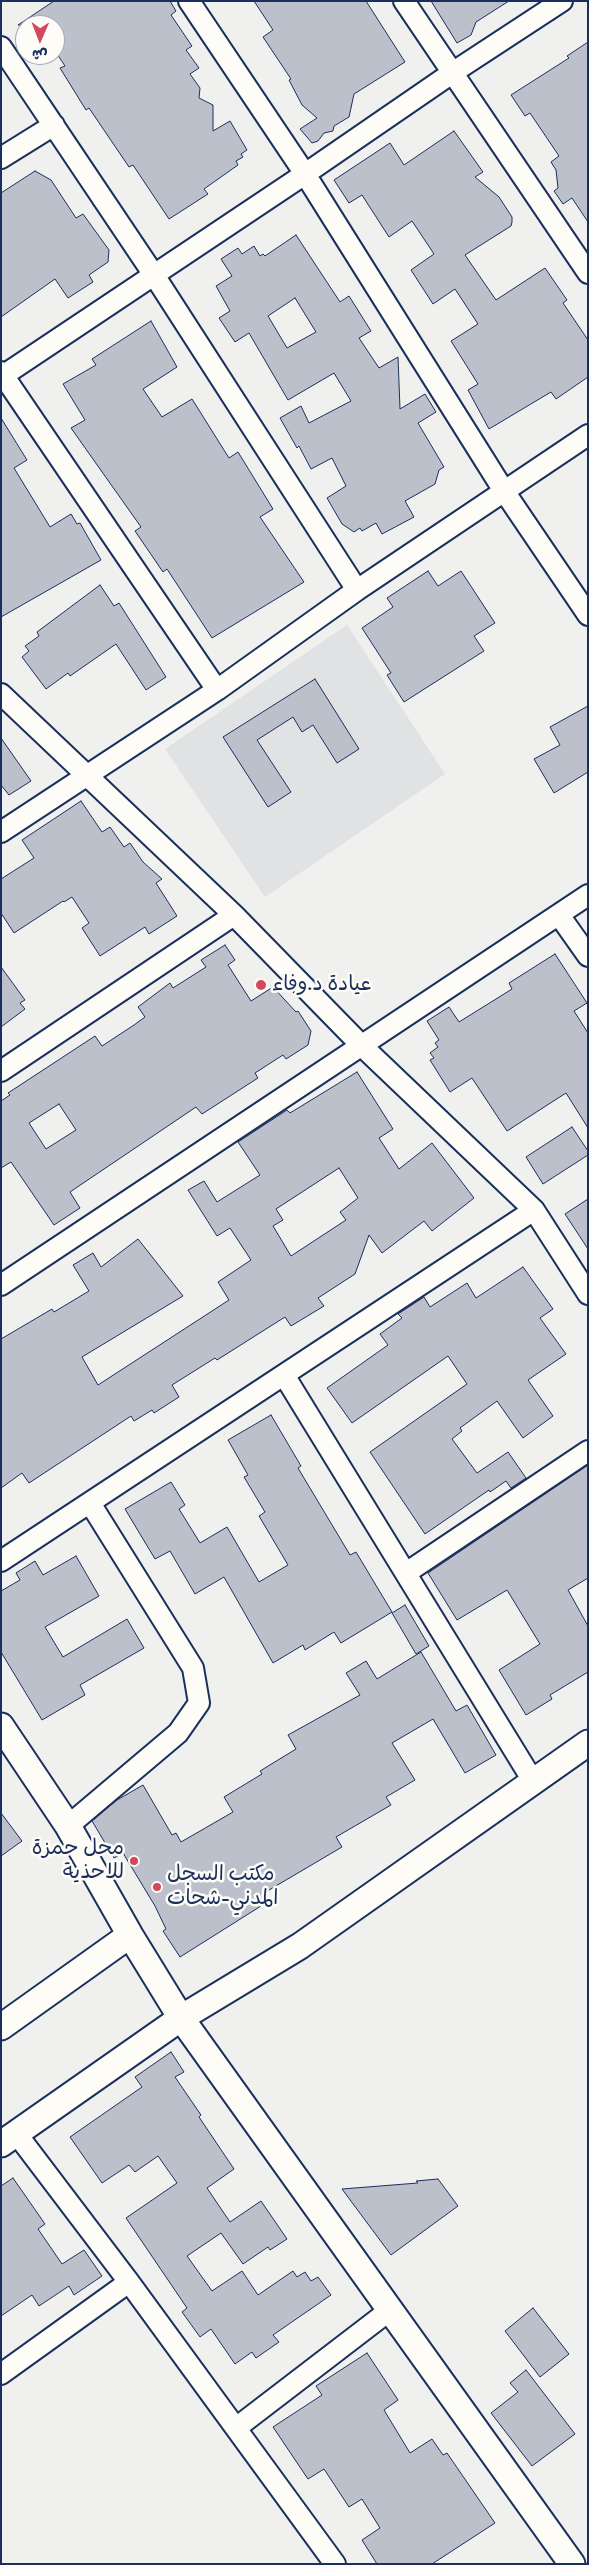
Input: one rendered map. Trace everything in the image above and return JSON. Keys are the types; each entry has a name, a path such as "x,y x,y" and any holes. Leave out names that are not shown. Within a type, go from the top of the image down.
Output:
{"street":[{"path":"189,1 305,174 504,491 588,615"},
{"path":"404,1 588,273"},
{"path":"217,690 2,375 562,1"},
{"path":"1,46 154,275 357,590"},
{"path":"1,158 54,125"},
{"path":"1,832 217,690 357,590 588,435"},
{"path":"1,694 234,915 362,1046 534,1210 588,1294"},
{"path":"1,1284 588,896"},
{"path":"1,1072 234,915"},
{"path":"559,915 588,956"},
{"path":"1,1561 534,1210"},
{"path":"284,1375 533,1781"},
{"path":"406,1573 588,1451"},
{"path":"68,1826 178,1733 199,1703 193,1668 90,1503"},
{"path":"1,1726 68,1826 130,1935 181,2018 572,2564"},
{"path":"332,2563 129,2282 9,2138 181,2018 300,1946 588,1743"},
{"path":"1,2027 130,1935"},
{"path":"1,2374 129,2282"},
{"path":"236,2428 390,2310"}],"shaded area":[{"path":"347,625 445,774 265,897 165,749"}],"building":[{"path":"54,1 170,1 176,11 171,15 192,46 186,50 199,68 190,74 200,88 199,98 213,105 213,131 230,121 247,150 241,154 243,157 236,161 238,165 204,189 208,194 169,219 133,165 129,167 89,108 86,110 60,68 65,66 65,15 33,15"},
{"path":"254,1 366,1 405,62 354,94 349,117 334,126 333,131 324,133 318,141 312,143 300,129 317,118 302,105 289,80 291,79 263,37 273,30"},
{"path":"431,1 509,1 476,22 471,35 457,43"},
{"path":"588,42 588,222 572,198 563,204 554,191 558,188 556,170 551,162 559,156 530,113 525,116 511,95 569,58 567,56"},
{"path":"454,131 483,172 475,177 499,197 512,217 511,226 465,255 496,300 545,268 567,300 563,303 588,340 588,377 556,399 551,392 489,429 468,390 478,384 451,341 478,324 455,289 433,304 411,270 434,254 412,221 389,237 362,195 349,203 334,180 390,143 404,165"},
{"path":"35,171 51,180 76,218 83,214 109,250 108,262 89,275 93,282 68,298 55,279 1,317 1,193"},
{"path":"296,235 340,302 349,296 371,331 359,338 379,368 398,357 400,409 425,394 436,412 418,423 444,467 439,470 435,484 405,501 414,517 382,534 376,523 362,531 360,528 354,532 342,524 327,498 346,486 332,458 311,469 299,446 297,448 280,418 301,406 309,423 351,401 334,373 288,400 249,333 235,342 219,318 230,311 216,286 232,276 221,259 238,248 242,254 254,246 260,256 263,254 265,256","holes":["295,298 316,332 287,348 268,316"]},
{"path":"151,321 177,367 143,389 162,417 192,399 229,458 238,452 273,509 260,517 304,582 212,638 167,569 163,572 135,531 141,527 71,428 85,420 63,384 96,365 92,359"},
{"path":"1,418 27,460 14,468 50,527 71,514 77,524 80,523 101,560 1,617"},
{"path":"428,571 438,586 461,571 495,623 474,636 484,651 404,702 387,675 391,673 362,628 393,607 387,598"},
{"path":"100,585 114,606 119,603 166,677 146,690 116,644 70,676 68,673 46,689 22,657 29,651 25,646 39,636 37,632"},
{"path":"315,679 359,749 337,763 313,725 302,732 293,717 257,740 291,792 268,807 223,737"},
{"path":"588,706 588,772 554,793 534,759 560,745 550,727"},
{"path":"1,738 31,781 9,795 1,785"},
{"path":"81,801 102,832 110,827 124,847 130,843 143,862 162,879 156,883 177,916 149,934 145,927 100,956 82,928 89,923 72,897 14,933 1,913 1,879 34,858 22,840"},
{"path":"225,945 235,960 228,965 251,1001 273,987 296,1012 298,1011 311,1031 308,1045 286,1059 283,1055 255,1073 258,1078 202,1114 196,1107 70,1192 80,1208 54,1225 11,1162 1,1168 1,1101 10,1095 8,1093 95,1036 102,1046 134,1025 145,1017 138,1007 170,983 173,988 206,967 201,960","holes":["59,1104 76,1130 46,1149 29,1123"]},
{"path":"555,954 587,1003 574,1011 588,1033 588,1128 566,1093 507,1131 472,1078 450,1092 430,1060 434,1058 430,1053 438,1047 435,1043 439,1040 427,1021 449,1007 459,1022 512,989 509,983"},
{"path":"1,967 25,1000 20,1003 25,1009 1,1027"},
{"path":"357,1072 393,1129 379,1138 399,1169 432,1143 474,1198 432,1231 424,1221 382,1253 369,1235 355,1274 318,1298 324,1306 291,1326 285,1317 217,1360 215,1358 172,1385 179,1397 154,1413 152,1410 134,1421 131,1416 29,1483 22,1473 1,1488 1,1339 52,1309 54,1312 89,1291 73,1265 93,1253 101,1267 138,1239 183,1296 82,1357 98,1385 229,1300 218,1282 251,1260 230,1228 217,1236 188,1190 204,1181 217,1202 260,1175 238,1142 287,1110 290,1113","holes":["339,1168 358,1198 340,1212 346,1220 291,1256 273,1226 283,1220 276,1209"]},
{"path":"572,1127 588,1151 588,1155 543,1184 526,1157"},
{"path":"588,1199 588,1249 565,1214"},
{"path":"523,1267 553,1309 540,1318 566,1354 528,1380 553,1416 523,1438 497,1401 460,1428 462,1431 452,1439 477,1473 508,1452 526,1478 511,1488 506,1481 490,1492 489,1490 425,1534 370,1452 467,1384 448,1356 352,1423 327,1388 388,1345 380,1334 402,1318 398,1314 424,1297 430,1307 467,1283 476,1298"},
{"path":"271,1415 301,1466 298,1468 350,1555 356,1552 392,1612 341,1643 334,1632 305,1650 303,1645 273,1663 224,1577 195,1594 170,1551 155,1559 125,1509 171,1482 185,1505 179,1509 200,1543 227,1527 259,1582 288,1565 259,1516 265,1512 244,1477 248,1475 228,1440"},
{"path":"588,1465 588,1578 568,1590 588,1626 588,1672 550,1695 552,1699 526,1715 499,1670 540,1644 507,1590 457,1620 428,1573"},
{"path":"76,1556 99,1596 45,1627 63,1657 127,1619 144,1648 80,1685 85,1695 42,1720 1,1652 1,1591 20,1580 16,1573 35,1561 43,1575"},
{"path":"405,1605 429,1646 416,1654 392,1613"},
{"path":"421,1652 456,1711 467,1705 496,1755 465,1773 433,1719 392,1743 415,1780 386,1797 391,1805 336,1837 342,1847 264,1893 269,1901 180,1957 163,1931 166,1929 155,1906 123,1853 114,1858 92,1821 117,1800 143,1785 172,1835 176,1833 181,1842 233,1812 224,1797 262,1774 260,1771 296,1749 288,1735 360,1695 346,1673 366,1661 377,1679"},
{"path":"1,1813 22,1841 1,1856"},
{"path":"171,2052 184,2072 175,2077 234,2169 207,2188 230,2222 261,2201 287,2239 270,2250 268,2247 243,2264 221,2233 187,2256 212,2291 242,2271 258,2295 293,2271 297,2277 305,2272 311,2281 318,2277 331,2295 273,2335 279,2342 256,2358 252,2352 235,2364 211,2329 200,2337 182,2312 187,2308 126,2218 177,2183 158,2156 135,2172 129,2165 102,2183 70,2137 142,2087 135,2077"},
{"path":"13,2178 45,2224 38,2229 62,2264 84,2250 102,2276 74,2295 69,2286 39,2306 32,2295 1,2316 1,2186"},
{"path":"438,2179 458,2206 391,2255 342,2189 418,2183 416,2181"},
{"path":"533,2308 569,2354 540,2377 505,2331"},
{"path":"367,2353 398,2400 384,2410 410,2453 432,2439 443,2455 447,2453 495,2523 432,2564 377,2564 362,2540 380,2528 362,2499 349,2507 324,2469 308,2479 273,2427 322,2395 316,2386"},
{"path":"526,2370 575,2434 532,2466 491,2413 518,2392 510,2383"}],"place":[{"name":"عيادة د.وفاء","path":"261,985"},
{"name":"محل حمزة للاحذية","path":"134,1861"},
{"name":"مكتب السجل المدني-شحات","path":"157,1887"}]}
